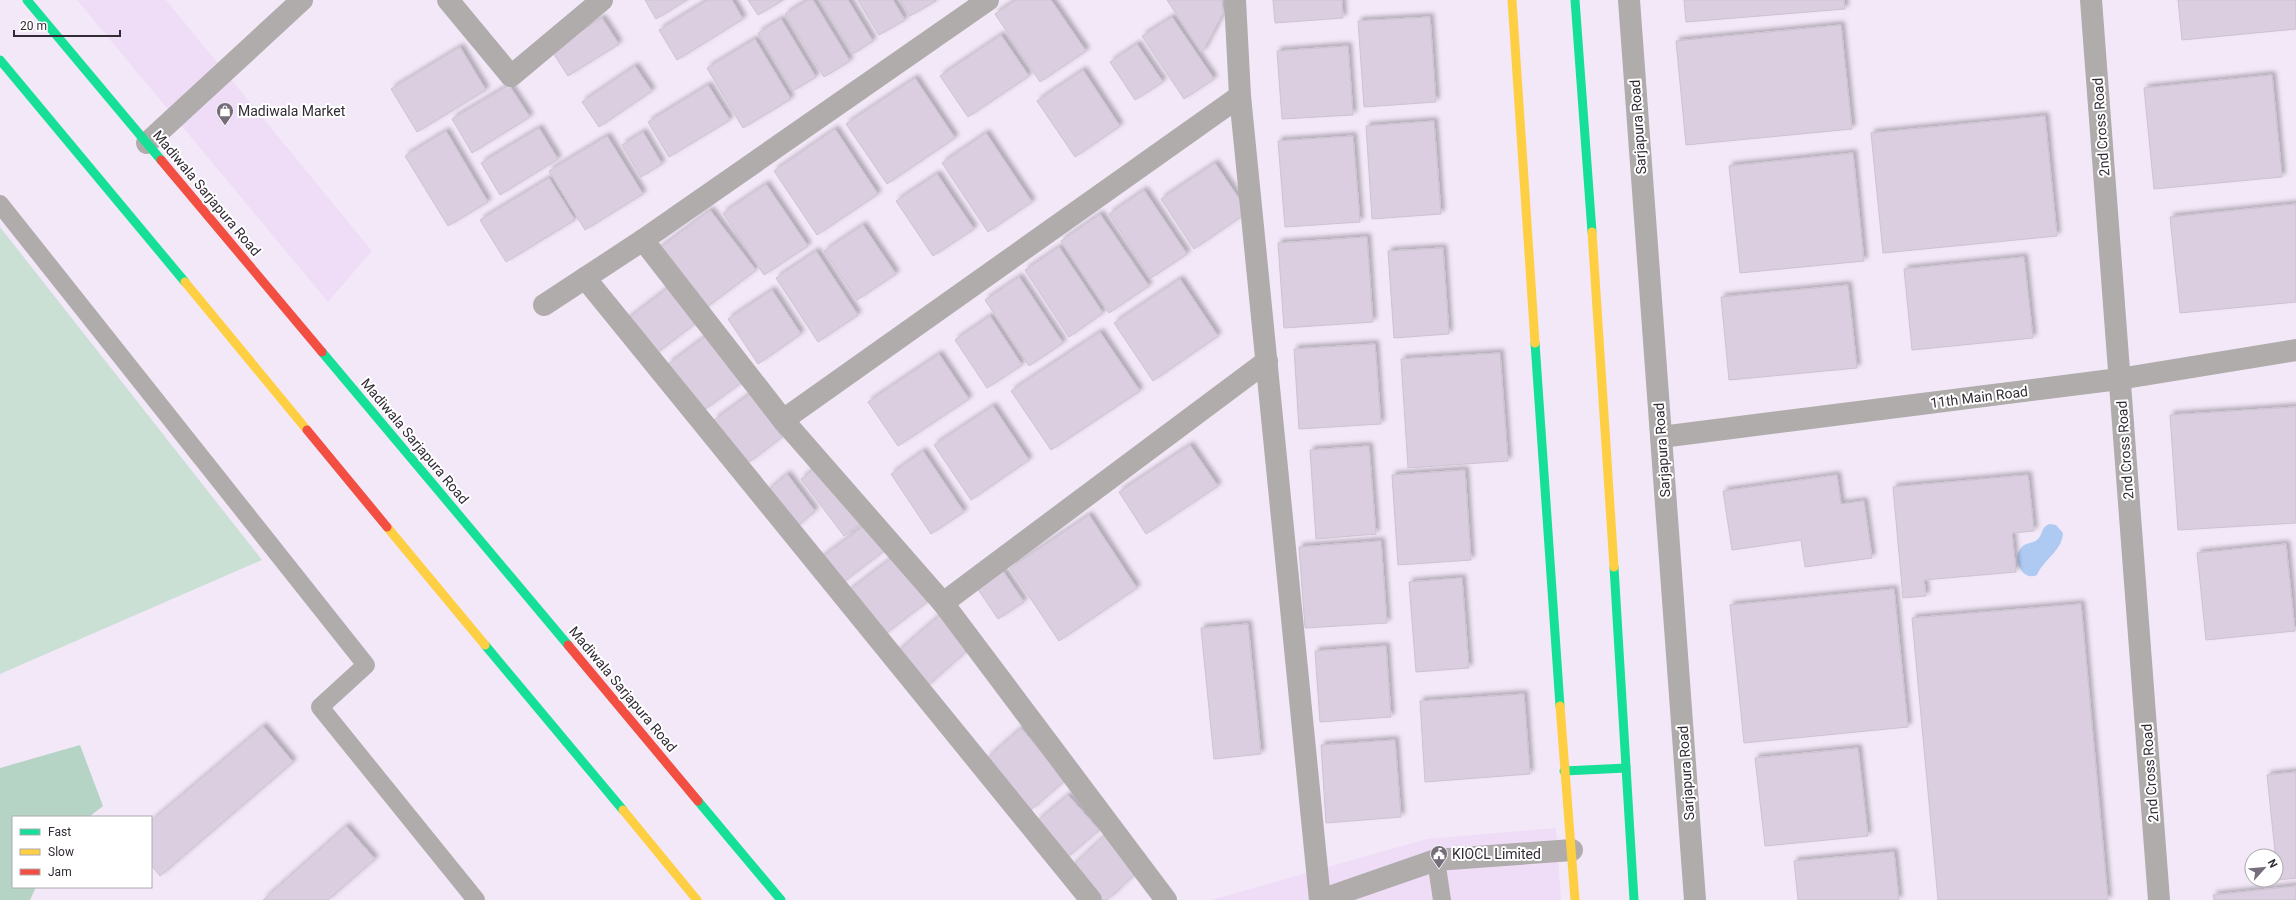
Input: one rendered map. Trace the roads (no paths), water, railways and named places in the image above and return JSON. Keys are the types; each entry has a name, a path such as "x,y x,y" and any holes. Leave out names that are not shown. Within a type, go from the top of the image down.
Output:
{"main road":[{"name":"Madiwala Sarjapura Road","path":"27,0 781,900"},
{"path":"1512,0 1564,771 1572,850 1575,900"},
{"path":"1575,0 1607,455 1634,900"},
{"path":"0,60 697,900"},
{"path":"1564,771 1626,768"}],"street":[{"path":"147,143 302,0"},
{"path":"448,0 510,76 602,0"},
{"path":"544,305 643,240 988,0"},
{"path":"1235,0 1240,96 1320,900 1436,860 1572,850"},
{"name":"Sarjapura Road","path":"1629,0 1695,900"},
{"name":"2nd Cross Road","path":"2091,0 2159,900"},
{"path":"783,420 1240,96"},
{"path":"643,240 783,420 942,603 1166,900"},
{"path":"585,278 1091,900"},
{"name":"11th Main Road","path":"1661,437 2119,379 2296,350"},
{"path":"942,603 1267,361"}],"lane":[{"path":"0,204 366,665 320,707 476,900"},
{"path":"1436,860 1442,900"}],"water":[{"path":"2050,524 2056,525 2063,533 2060,545 2040,569 2037,575 2027,575 2020,568 2017,558 2018,553 2023,546 2037,540 2044,528"}],"place":[{"name":"Madiwala Market","path":"225,126"},
{"name":"KIOCL Limited","path":"1439,869"}]}
